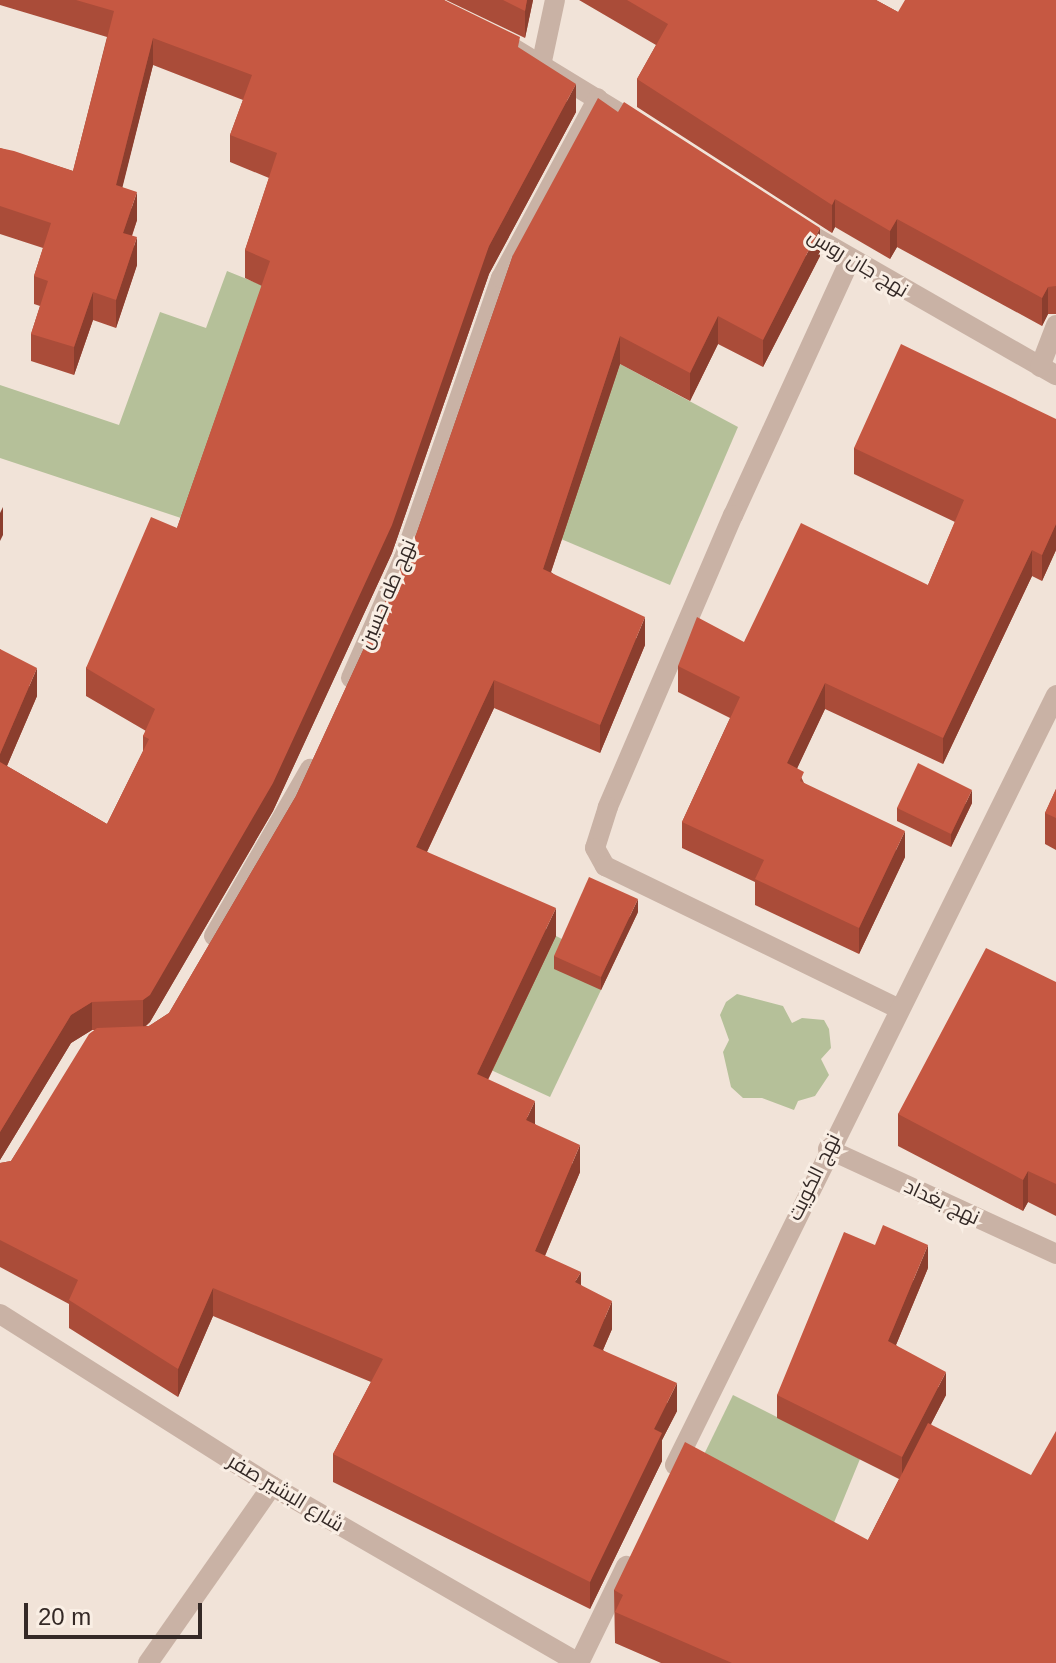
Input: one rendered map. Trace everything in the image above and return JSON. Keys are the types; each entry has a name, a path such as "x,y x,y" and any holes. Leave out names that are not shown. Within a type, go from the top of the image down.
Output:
{"street":[{"path":"542,61 555,0"},
{"path":"486,34 542,61 664,141"},
{"name":"نهج طه حسين","path":"341,700 404,558 501,278 598,98"},
{"name":"نهج جان روس","path":"784,218 850,260 1048,371"},
{"path":"850,260 733,515 608,807 595,848 605,866 898,1008"},
{"path":"1048,371 1056,325"},
{"name":"نهج الكويت","path":"662,1492 828,1149 1056,695"},
{"path":"204,953 285,817 322,742"},
{"name":"نهج بغداد","path":"828,1149 1056,1254"},
{"name":"شارع البشير صفر","path":"0,1314 272,1486 578,1663"},
{"path":"148,1663 272,1486"},
{"path":"578,1663 634,1549"}],"green space":[{"path":"227,271 271,289 190,521 0,458 0,385 119,425 160,312 206,328"},
{"path":"620,364 738,427 670,585 561,539"},
{"path":"556,936 582,949 601,990 550,1097 491,1070"},
{"path":"737,994 783,1006 792,1023 802,1018 824,1020 829,1029 831,1048 821,1059 829,1075 815,1096 798,1101 794,1110 762,1098 743,1098 731,1087 723,1052 729,1040 720,1015 726,1002"},
{"path":"733,1395 860,1459 824,1547 693,1477"}],"building":[{"path":"76,0 444,0 520,37 518,47 576,84 489,246 392,525 273,783 150,995 143,1000 92,1002 71,1015 0,1132 0,762 107,824 149,739 143,736 155,709 86,668 151,517 177,528 270,261 245,250 277,153 230,135 252,75 153,38 116,185 137,192 123,233 137,237 116,300 93,292 74,347 31,334 48,281 34,276 51,223 0,206 0,148 73,171 114,11"},
{"path":"503,0 527,0 525,11"},
{"path":"627,0 876,0 898,12 905,0 1056,0 1056,286 1048,287 1042,298 897,219 890,231 835,199 832,205 637,79 668,24"},
{"path":"598,98 618,112 624,102 820,228 763,340 718,316 690,373 620,336 543,569 645,617 600,725 494,680 416,847 556,908 477,1074 535,1101 526,1120 580,1145 535,1251 581,1272 575,1282 612,1301 593,1346 677,1383 654,1429 662,1433 590,1582 333,1454 383,1359 213,1288 178,1369 69,1300 78,1280 0,1240 0,1163 11,1161 89,1034 97,1028 149,1026 169,1013 296,796 416,535 513,255"},
{"path":"901,344 1056,419 1056,524 1042,555 1032,550 943,738 825,683 787,763 804,772 800,781 905,831 859,928 755,879 764,860 682,822 740,697 678,666 697,617 744,642 801,523 928,585 964,500 854,448"},
{"path":"0,649 37,668 0,754"},
{"path":"918,763 972,790 951,834 897,808"},
{"path":"1056,789 1056,818 1045,813"},
{"path":"589,877 638,899 601,977 554,956"},
{"path":"986,948 1056,982 1056,1184 1028,1171 1023,1180 898,1114"},
{"path":"883,1225 928,1245 888,1341 946,1372 902,1457 777,1395 844,1232 875,1245"},
{"path":"928,1423 1031,1475 1056,1431 1056,1663 732,1663 615,1612 623,1595 614,1590 685,1442 868,1540"}]}
